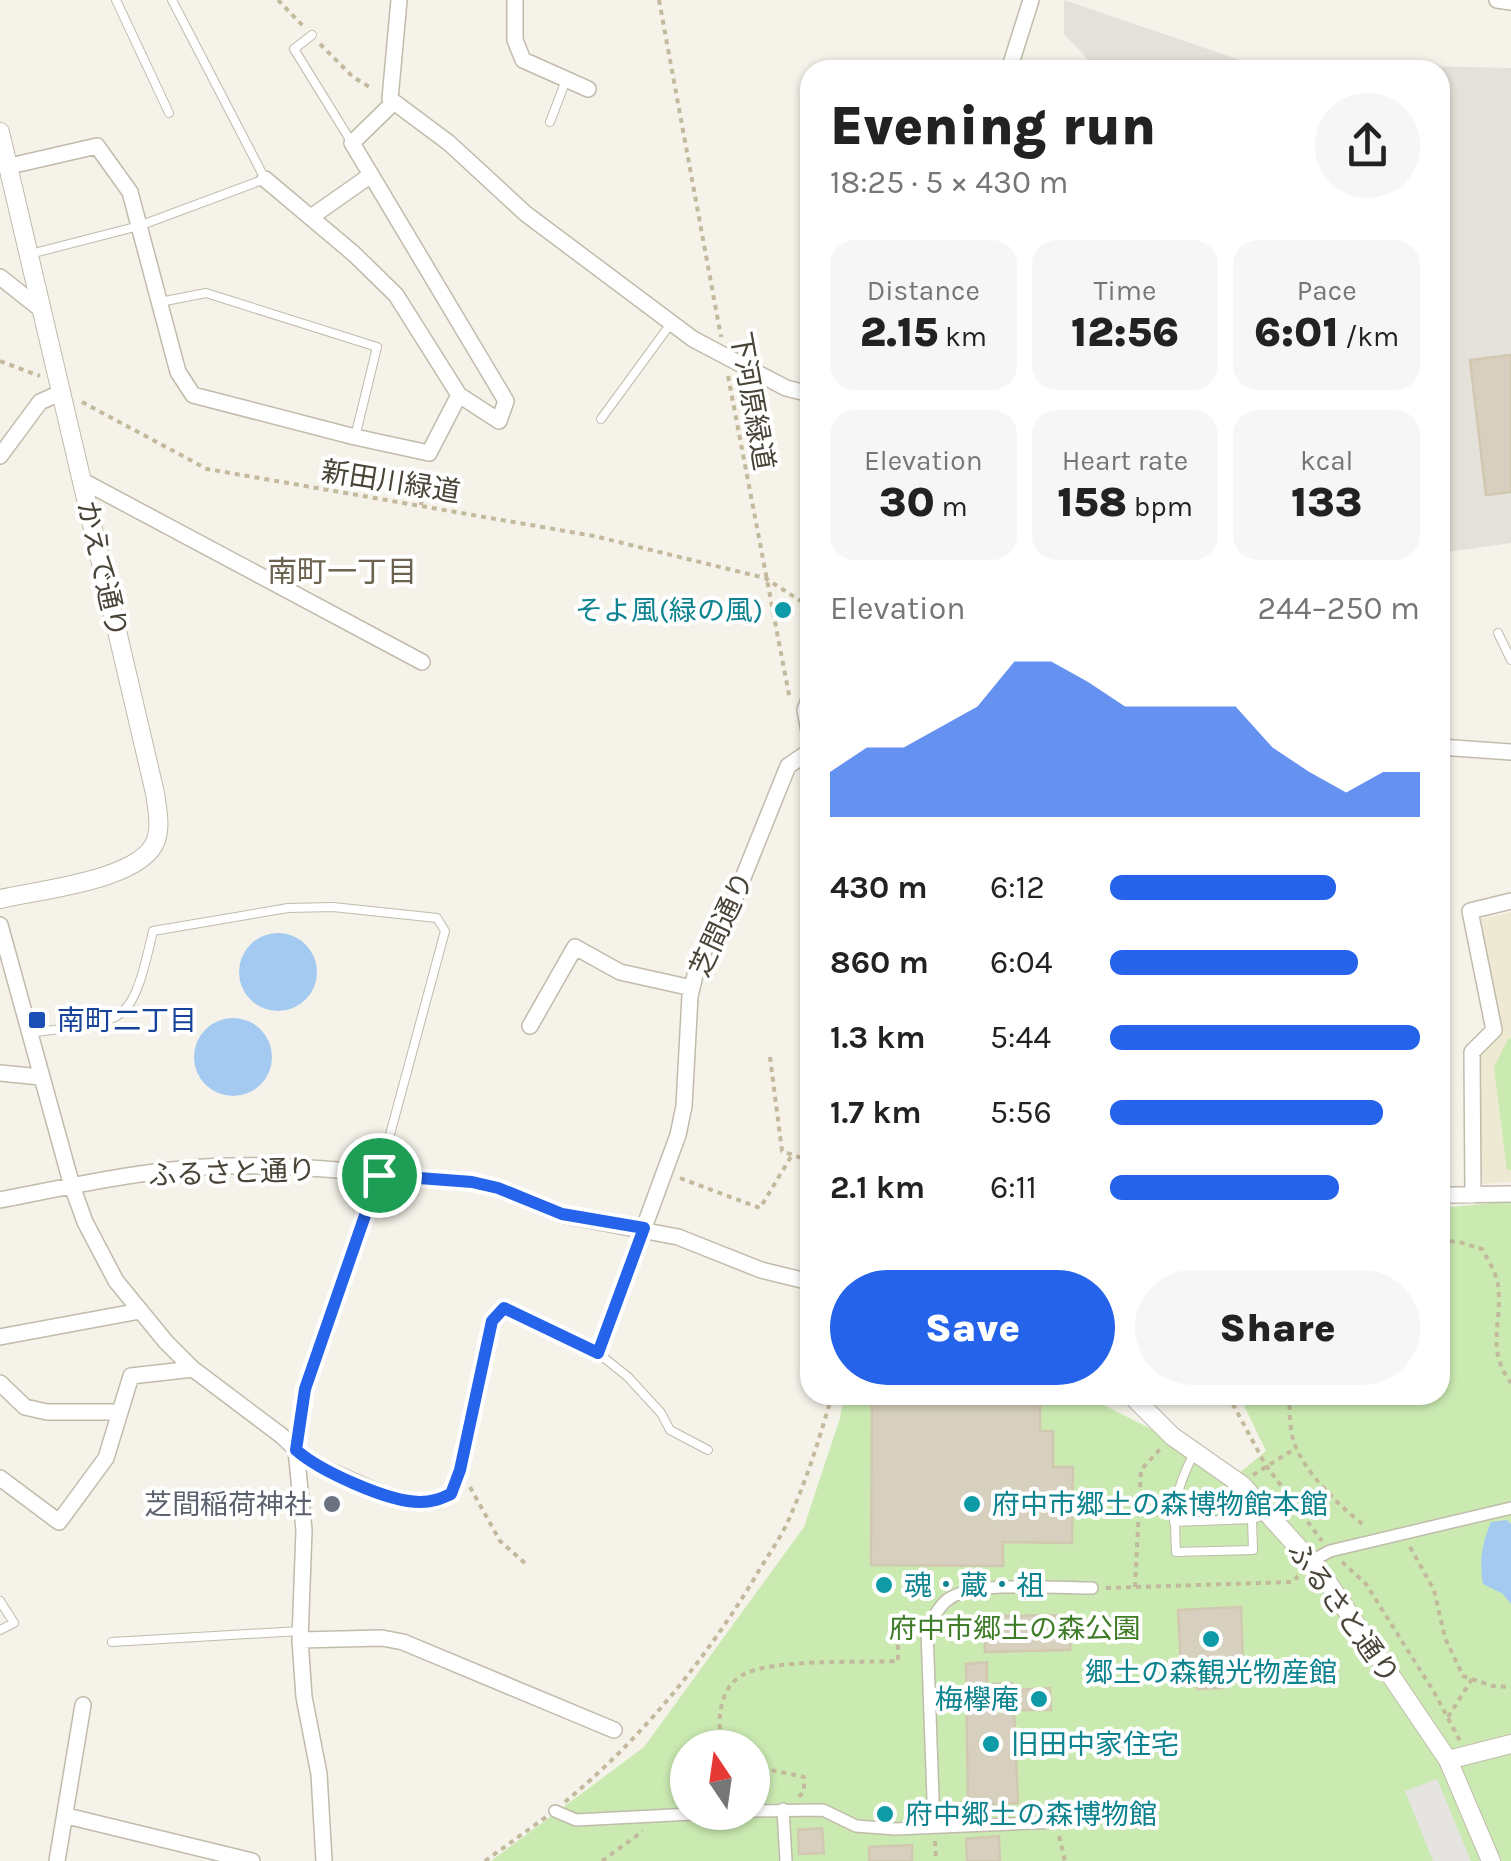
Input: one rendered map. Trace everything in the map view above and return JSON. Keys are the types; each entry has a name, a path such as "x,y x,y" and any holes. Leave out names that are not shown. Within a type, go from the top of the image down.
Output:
{"street":[{"path":"265,179 396,295 459,395 499,421 506,401 352,143 392,101 399,0"},
{"path":"515,0 515,40 523,60 588,89"},
{"path":"1012,60 1031,0"},
{"path":"1497,0 1511,2"},
{"path":"392,101 449,143 526,214 693,339 786,388 800,392"},
{"name":"かえで通り","path":"0,132 57,371 70,389 83,481 155,793 158,821 156,841 145,858 126,870 0,899"},
{"path":"10,166 97,146 130,192 178,372 193,395 429,453 459,395"},
{"path":"310,217 371,175"},
{"path":"0,277 43,311"},
{"path":"0,456 40,402 70,389"},
{"path":"83,481 422,662"},
{"path":"1450,748 1511,752"},
{"name":"芝間通り","path":"598,1353 666,1173 684,1106 692,988 710,939 734,900 788,766 800,757"},
{"path":"1473,1195 1472,1052 1494,1030 1470,911 1511,902"},
{"path":"0,925 72,1186 85,1222 116,1281 193,1369 308,1461 382,1494 416,1502 436,1501 451,1494 460,1470 492,1321 504,1308 598,1353"},
{"path":"530,1026 575,947 620,972 692,988"},
{"path":"0,1073 40,1077"},
{"name":"ふるさと通り","path":"0,1200 123,1176 202,1168 270,1166 472,1182 498,1188 562,1214 678,1237 762,1270 800,1280"},
{"path":"324,1861 319,1774 304,1697 300,1636 304,1530 296,1450 305,1389 379,1175"},
{"path":"1450,1195 1511,1194"},
{"path":"0,1336 140,1311"},
{"path":"0,1478 59,1522 106,1458 131,1376 193,1369"},
{"path":"0,1383 26,1407 48,1412 120,1412"},
{"name":"ふるさと通り","path":"1141,1405 1172,1436 1242,1484 1260,1517 1322,1574 1448,1760 1491,1861"},
{"path":"1324,1554 1511,1508"},
{"path":"934,1827 927,1630 950,1598 974,1591 999,1587 1092,1588"},
{"path":"300,1636 403,1642 614,1730"},
{"path":"57,1861 84,1705"},
{"path":"1448,1760 1511,1744"},
{"path":"783,1809 786,1861"},
{"path":"770,1810 823,1810 856,1826 895,1829 1056,1822"},
{"path":"556,1811 576,1820 668,1814"},
{"path":"67,1816 252,1861"}],"lane":[{"path":"116,0 169,113"},
{"path":"30,254 139,226 265,179 172,0"},
{"path":"312,36 294,48 352,143"},
{"path":"550,122 566,80"},
{"path":"160,302 206,293 378,346 356,438"},
{"path":"601,419 673,321"},
{"path":"1498,633 1511,660"},
{"path":"29,1033 114,1020 128,1008 140,986 153,931 288,908 333,907 437,918 445,931 379,1175"},
{"path":"598,1353 628,1377 661,1413 670,1430 708,1450"},
{"path":"1174,1522 1260,1517 1253,1550 1176,1552 1174,1522 1176,1488 1194,1453"},
{"path":"0,1601 14,1622 0,1630"},
{"path":"112,1642 300,1636"}],"path":[{"path":"278,0 353,77 392,101"},
{"name":"下河原緑道","path":"660,0 734,419 790,702"},
{"path":"0,361 36,377 57,371"},
{"name":"新田川緑道","path":"70,389 82,404 206,469 610,540 765,578 800,601"},
{"path":"422,506 429,453"},
{"path":"770,1057 782,1151 800,1158"},
{"path":"666,1173 760,1208 792,1156"},
{"path":"1450,1241 1482,1249 1498,1280 1494,1352 1511,1383"},
{"path":"484,1861 598,1774 692,1670 788,1522 829,1405"},
{"path":"1233,1405 1265,1464 1324,1554 1366,1584 1467,1754"},
{"path":"1289,1405 1290,1431 1296,1448 1349,1514 1381,1538"},
{"path":"1135,1586 1141,1470 1172,1436"},
{"path":"1242,1484 1265,1464 1296,1448"},
{"path":"460,1470 500,1540 526,1564"},
{"path":"1400,1534 1434,1590 1445,1638 1463,1676 1493,1686 1511,1687"},
{"path":"1092,1588 1292,1582 1305,1568"},
{"path":"721,1730 723,1700 732,1682 743,1674 773,1666 898,1661 898,1629 927,1630"},
{"path":"1448,1718 1472,1679"},
{"path":"770,1770 804,1778 804,1792 783,1809"},
{"path":"602,1861 668,1814"},
{"path":"1056,1822 1066,1861"},
{"path":"934,1827 936,1861"}],"shaded area":[{"path":"1064,0 1240,60 1088,60 1064,34"},
{"path":"1450,67 1511,68 1511,543 1450,552"},
{"path":"1511,912 1511,1182 1480,1184 1479,1055 1501,1032 1481,919"},
{"path":"1437,1779 1471,1861 1433,1861 1405,1791"}],"green space":[{"path":"1511,1038 1511,1170 1507,1170 1494,1067"},
{"name":"府中市郷土の森公園","path":"1511,1201 1511,1861 491,1861 644,1747 804,1527 842,1405 1104,1405 1159,1433 1226,1484 1266,1451 1244,1405 1450,1405 1450,1206"}],"water":[{"path":"278,933 293,936 305,945 314,957 314,987 305,999 293,1008 278,1011 263,1008 251,999 242,987 239,972 242,957 251,945 263,936"},
{"path":"233,1018 261,1029 272,1057 261,1085 233,1096 205,1085 194,1057 205,1029"},
{"path":"1507,1520 1511,1524 1511,1604 1503,1594 1483,1584 1481,1567 1491,1522"}],"building":[{"path":"1511,355 1511,492 1486,495 1470,360"},
{"name":"府中市郷土の森博物館本館","path":"872,1405 1040,1405 1040,1431 1053,1431 1053,1467 1073,1467 1072,1543 1003,1542 1003,1566 871,1565"},
{"name":"郷土の森観光物産館","path":"1241,1607 1243,1667 1221,1668 1222,1688 1182,1685 1178,1610"},
{"path":"1070,1615 1070,1650 985,1652 984,1616"},
{"name":"旧田中家住宅","path":"987,1662 987,1684 1012,1683 1013,1690 1050,1688 1051,1710 1014,1710 1018,1803 989,1804 990,1811 968,1811 966,1664"},
{"path":"822,1828 824,1853 799,1854 798,1830"},
{"path":"999,1836 1000,1861 967,1861 966,1839"},
{"path":"912,1845 912,1861 869,1861 869,1847"}],"place":[{"name":"そよ風(緑の風)","path":"783,610"},
{"name":"南町二丁目","path":"37,1020"},
{"name":"芝間稲荷神社","path":"332,1504"},
{"name":"府中市郷土の森博物館本館","path":"972,1504"},
{"name":"魂・蔵・祖","path":"884,1585"},
{"name":"郷土の森観光物産館","path":"1211,1639"},
{"name":"梅欅庵","path":"1039,1699"},
{"name":"旧田中家住宅","path":"991,1744"},
{"name":"府中郷土の森博物館","path":"885,1814"}],"district":[{"name":"南町一丁目","path":"342,572"}],"route":[{"path":"379,1175 472,1182 498,1188 562,1214 644,1228 598,1353 504,1308 492,1321 460,1470 451,1494 436,1501 416,1502 382,1494 308,1461 296,1450 305,1389 379,1175"}]}
